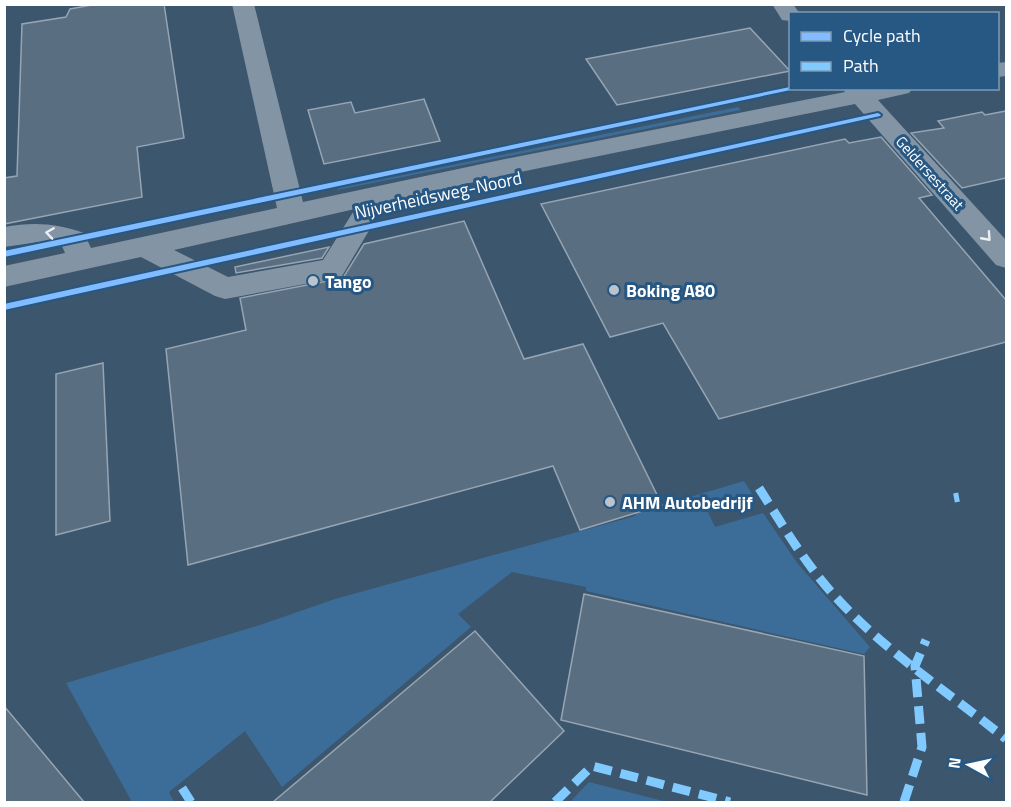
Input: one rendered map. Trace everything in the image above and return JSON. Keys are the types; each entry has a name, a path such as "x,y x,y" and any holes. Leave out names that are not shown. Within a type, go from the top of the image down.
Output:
{"street":[{"path":"243,4 291,214"},
{"name":"Nijverheidsweg-Noord","path":"4,277 505,167 864,100 895,90"},
{"name":"Geldersestraat","path":"864,100 1006,258"},
{"path":"145,246 225,288 332,269 377,195"},
{"path":"4,237 33,232 54,232 74,240 82,260"}],"shaded area":[{"path":"738,107 741,110 337,190 339,188"},
{"path":"744,481 752,494 706,508 715,527 763,513 798,564 870,647 864,654 586,591 586,587 512,572 458,614 471,627 282,787 245,731 169,792 174,802 132,802 66,683 260,625 335,599 635,516 636,513"},
{"path":"589,782 667,802 570,802"}],"building":[{"path":"97,4 164,4 184,138 137,147 142,197 4,224 4,178 17,176 22,24 66,17 70,9"},
{"path":"750,28 789,71 617,105 586,59"},
{"path":"424,99 440,141 324,164 308,110 351,102 355,113"},
{"path":"1006,111 1006,178 962,188 911,133 944,128 938,121 982,112 985,115"},
{"path":"881,137 932,195 919,198 1006,300 1006,342 719,419 663,323 610,337 541,204 845,139 849,143"},
{"path":"464,221 524,359 583,344 662,505 580,530 553,466 188,565 166,349 246,330 240,298 343,278 364,244"},
{"path":"329,247 322,258 236,273 235,267"},
{"path":"103,363 110,521 56,535 56,374"},
{"path":"584,594 864,656 867,795 561,720"},
{"path":"475,631 564,731 490,802 273,802"},
{"path":"4,706 84,802 4,802"}],"marked path":[{"path":"759,488 809,564 844,606 903,658 1006,739"},
{"path":"954,498 959,497"},
{"path":"904,802 922,747 915,666 926,640"},
{"path":"555,802 592,766 730,802"},
{"path":"182,788 191,802"}],"cycle path":[{"path":"4,254 789,90"},
{"path":"4,307 878,115"}],"place":[{"name":"Tango","path":"313,281"},
{"name":"Boking A80","path":"614,290"},
{"name":"AHM Autobedrijf","path":"610,502"}]}
